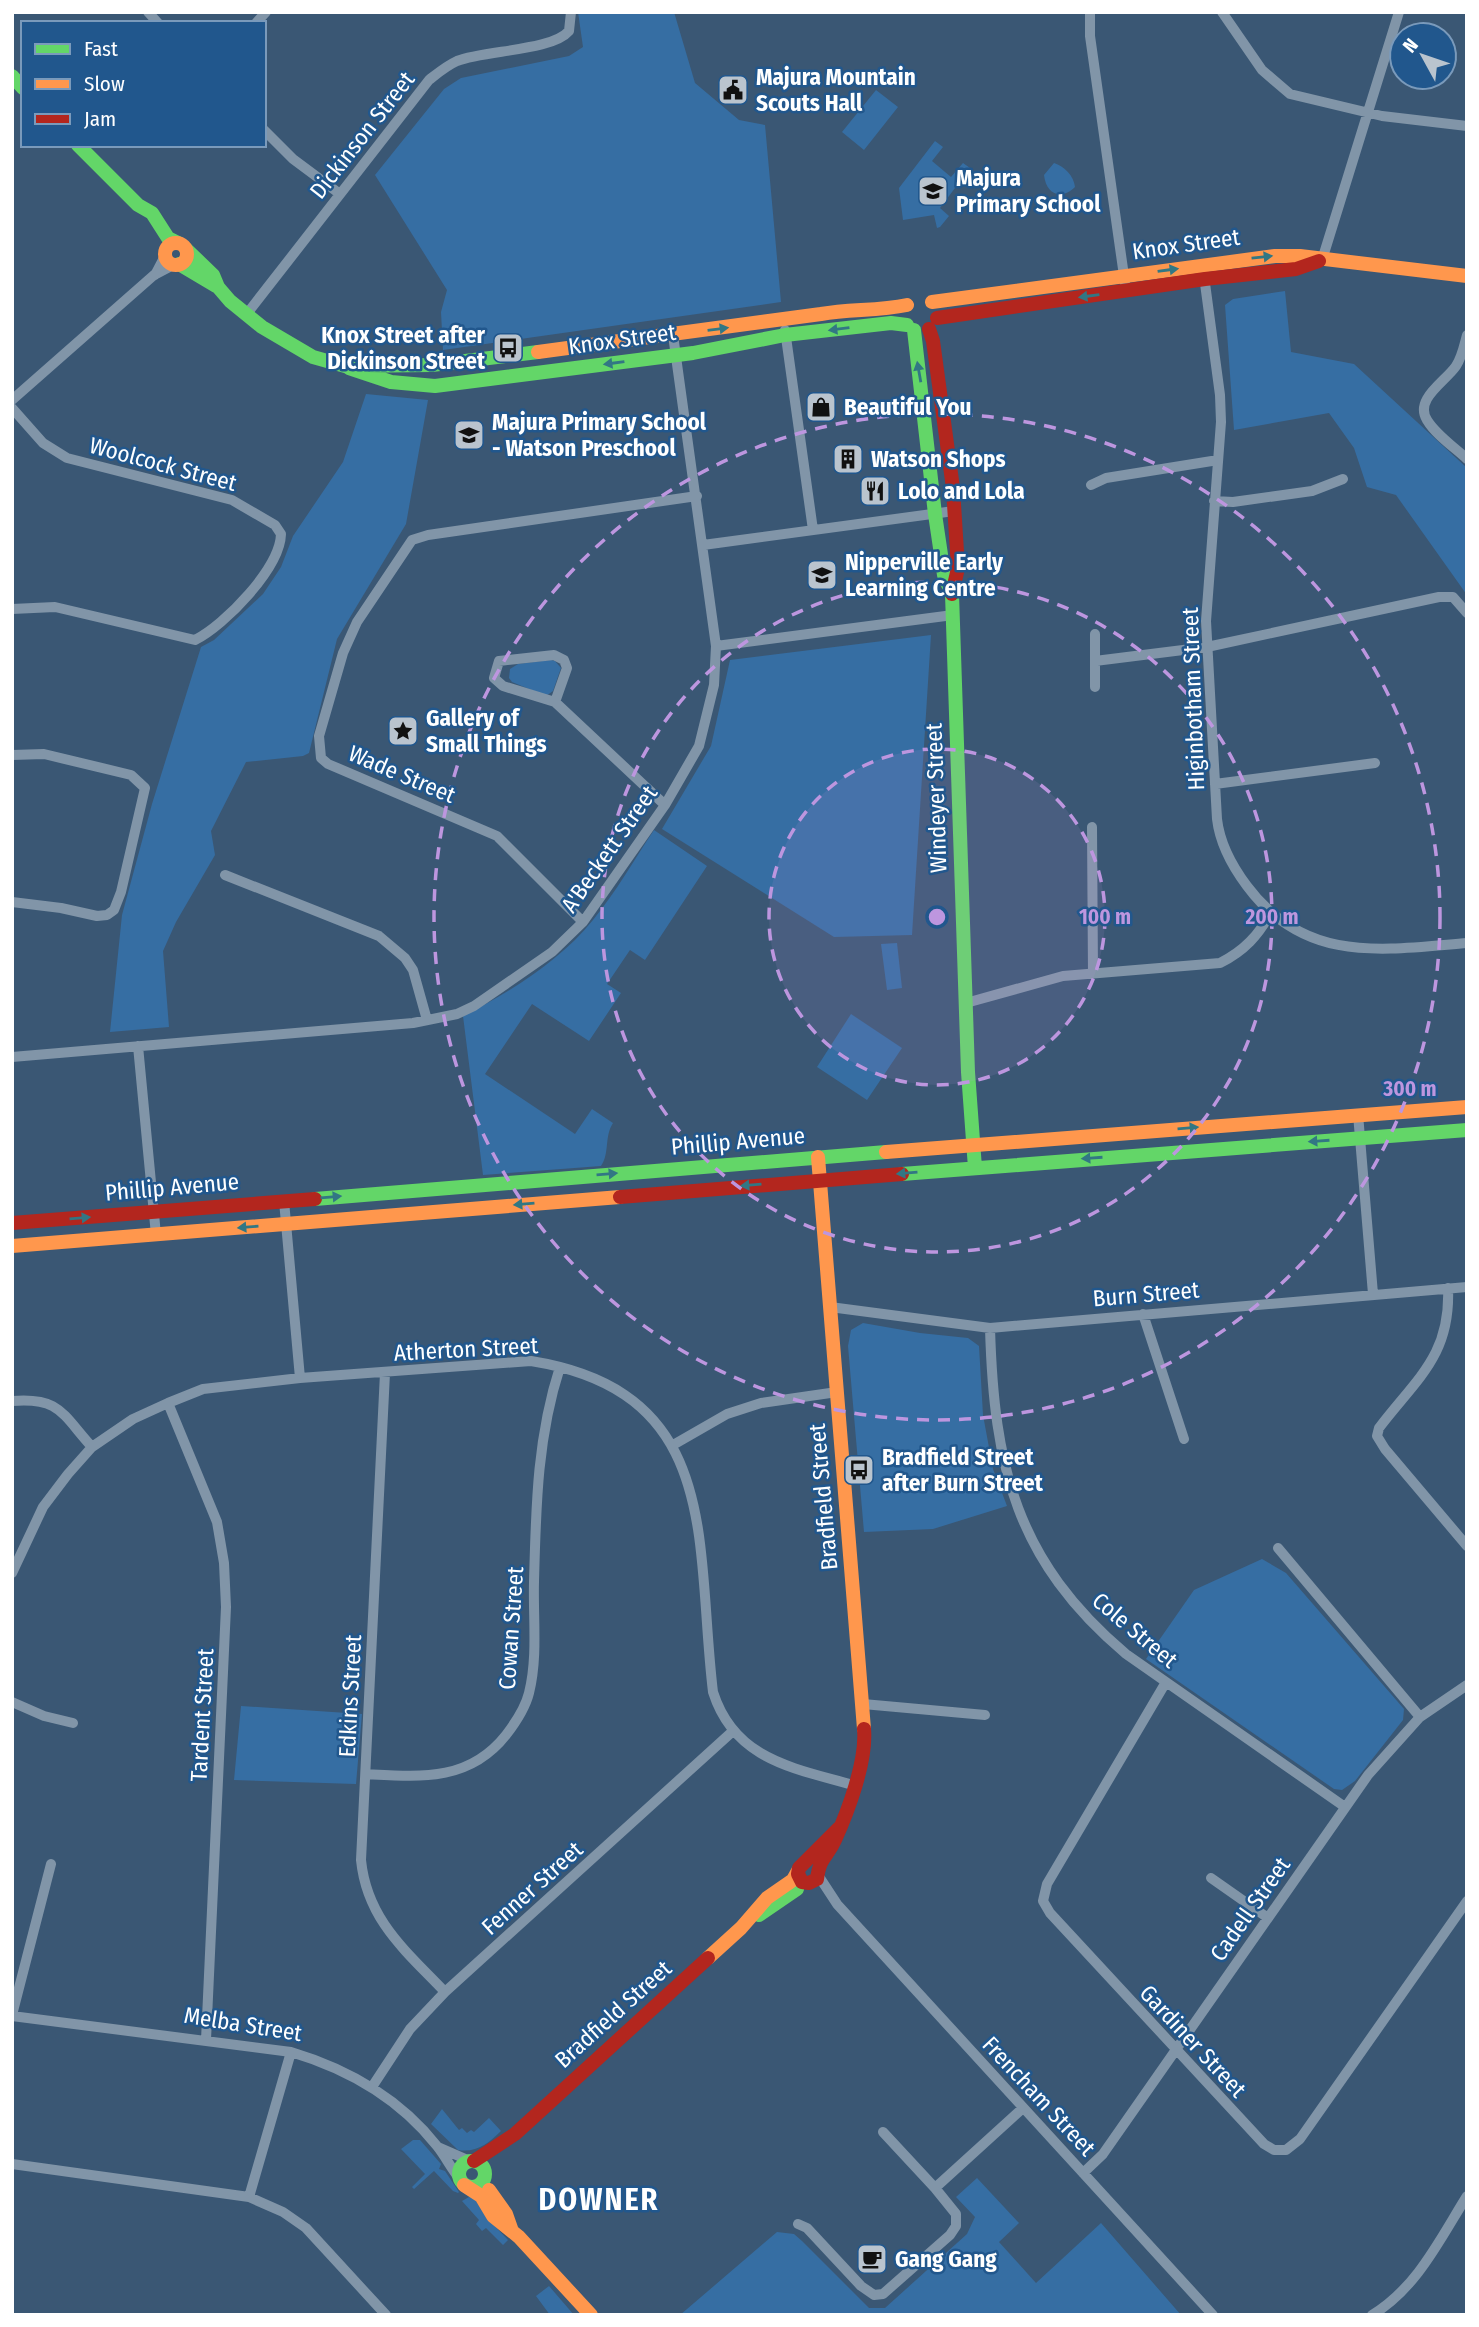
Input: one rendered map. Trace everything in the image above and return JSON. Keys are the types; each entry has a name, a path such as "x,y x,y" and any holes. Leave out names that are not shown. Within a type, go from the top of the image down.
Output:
{"street":[{"name":"Dickinson Street","path":"246,315 429,80 444,68 478,55 556,41 569,31 571,12"},
{"path":"1090,12 1090,36 1125,283"},
{"path":"1222,12 1262,70 1290,94 1368,113 1467,126"},
{"path":"1322,260 1399,12"},
{"path":"266,132 293,159 340,194"},
{"name":"Knox Street","path":"80,147 138,205 175,254 206,281 218,287 246,315 313,357 394,383 435,386 677,354 785,335 891,323 922,326 1125,283"},
{"path":"12,400 175,254"},
{"name":"Knox Street","path":"932,302 1125,283 1204,272 1275,256 1300,256 1467,276"},
{"name":"Higinbotham Street","path":"1204,272 1220,395 1206,621 1219,832 1226,853 1253,894 1271,912 1301,933 1322,942 1350,948 1381,950 1467,943"},
{"path":"919,298 932,302 937,310 922,326 904,316 906,305 919,298"},
{"name":"Knox Street","path":"345,366 432,365 825,313 882,310 906,305"},
{"path":"784,320 813,530"},
{"name":"Windeyer Street","path":"922,326 933,341 954,511 958,568 952,594 965,1003 975,1168"},
{"name":"Windeyer Street","path":"922,326 935,514 944,575 952,594"},
{"name":"A'Beckett Street","path":"12,1057 427,1020 457,1014 474,1006 544,958 583,922 665,805 699,746 714,685 716,646 673,335"},
{"path":"1467,335 1462,356 1428,397 1423,413 1432,426 1467,459"},
{"name":"Woolcock Street","path":"12,408 43,443 67,458 232,500 275,525 281,534 277,552 251,594 195,640 55,607 12,609"},
{"path":"1091,485 1106,478 1218,460"},
{"path":"1214,501 1233,502 1312,491 1343,479"},
{"name":"Wade Street","path":"583,922 497,836 328,764 321,758 319,737 323,720 349,638 412,540 428,535 697,496"},
{"path":"704,545 954,511"},
{"path":"1095,661 1207,647 1439,597 1453,597 1467,612"},
{"path":"716,646 953,615"},
{"path":"1095,634 1095,687"},
{"path":"555,702 567,668 564,660 554,655 499,661 494,678 503,686 555,702 665,805"},
{"path":"12,755 44,754 131,775 145,788 121,892 114,910 107,915 97,916 12,901"},
{"path":"1215,784 1375,763"},
{"path":"1092,827 1093,974"},
{"path":"225,875 379,936 405,958 412,971 427,1020"},
{"path":"965,1003 1063,976 1220,962 1235,955 1252,940 1271,912"},
{"path":"138,1046 156,1235"},
{"name":"Phillip Avenue","path":"12,1223 1467,1107"},
{"path":"1358,1114 1373,1294"},
{"name":"Phillip Avenue","path":"12,1247 819,1180 1467,1130"},
{"name":"Bradfield Street","path":"472,2161 515,2134 741,1928 789,1893 809,1874 834,1843 856,1786 864,1748 863,1704 818,1157"},
{"path":"285,1201 300,1378"},
{"name":"Burn Street","path":"830,1307 990,1328 1467,1287"},
{"path":"1448,1288 1448,1322 1436,1353 1429,1367 1379,1428 1377,1436 1467,1546"},
{"path":"1143,1314 1184,1439"},
{"name":"Cole Street","path":"990,1328 1000,1449 1012,1497 1031,1539 1056,1582 1098,1630 1126,1654 1345,1807"},
{"name":"Atherton Street","path":"12,1573 43,1507 92,1447 133,1419 203,1389 300,1378 531,1361 560,1367 586,1374 615,1387 646,1412 673,1445 695,1502 713,1692 719,1709 733,1731 747,1745 783,1764 856,1786"},
{"name":"Cowan Street","path":"366,1774 428,1777 465,1767 483,1758 498,1745 521,1712 529,1693 534,1645 534,1573 540,1452 560,1367"},
{"name":"Edkins Street","path":"385,1373 362,1860 367,1894 377,1914 393,1936 445,1992"},
{"path":"673,1445 727,1414 761,1403 837,1392"},
{"path":"12,1401 33,1399 49,1402 92,1447"},
{"name":"Tardent Street","path":"168,1403 217,1522 224,1563 226,1607 206,2040"},
{"path":"1278,1548 1420,1717"},
{"name":"Gardiner Street","path":"1166,1682 1047,1884 1043,1901 1050,1913 1255,2136 1274,2150 1286,2150 1300,2139 1467,1901"},
{"name":"Cadell Street","path":"1083,2172 1103,2154 1381,1758 1420,1717 1467,1685"},
{"path":"12,1702 44,1716 73,1723"},
{"path":"863,1704 985,1716"},
{"name":"Fenner Street","path":"372,2087 410,2029 445,1992 733,1731"},
{"path":"12,2016 51,1864"},
{"name":"Frencham Street","path":"809,1874 1213,2315"},
{"path":"1211,1878 1268,1918"},
{"name":"Melba Street","path":"12,2016 291,2052 349,2073 402,2109 437,2147 462,2182 481,2196 493,2216 512,2231 591,2315"},
{"path":"249,2197 291,2052"},
{"path":"935,2188 1023,2108"},
{"path":"798,2224 807,2228 861,2286 874,2295 883,2294 950,2235 956,2226 956,2214 883,2132"},
{"name":"Bradfield Street","path":"484,2177 515,2134"},
{"name":"Melba Street","path":"437,2147 472,2161"},
{"path":"472,2161 481,2165 484,2177 476,2186 462,2182 461,2166 472,2161"},
{"path":"12,2164 249,2197 283,2212 306,2228 383,2314"},
{"name":"Melba Street","path":"484,2177 492,2196 506,2214 512,2231"},
{"path":"1371,2315 1396,2298 1411,2283 1467,2196"},
{"path":"1457,2212 1467,2218"}],"shaded area":[{"path":"578,12 674,12 695,83 739,120 765,125 781,302 443,350 441,312 447,290 375,175 444,89 461,78 569,56 583,47"},
{"path":"876,90 898,107 864,150 842,132"},
{"path":"935,141 943,147 932,161 951,177 963,163 970,168 940,208 949,216 937,228 934,215 903,220 899,188"},
{"path":"1054,163 1061,166 1073,179 1075,187 1065,194 1051,191 1045,182 1044,175"},
{"path":"1285,291 1291,352 1354,364 1467,468 1467,595 1396,495 1367,487 1354,448 1329,413 1234,430 1225,305 1233,299"},
{"path":"366,394 428,400 406,524 337,639 309,753 303,756 246,762 211,831 215,855 176,922 163,951 169,1027 110,1032 122,915 152,804 201,647 214,640 263,594 281,567 293,536 343,462"},
{"path":"931,635 912,935 834,937 662,829 711,746 730,660"},
{"path":"551,660 561,668 553,691 546,696 512,682 509,678 510,669 518,664"},
{"path":"654,830 707,866 645,960 630,950 607,984 621,993 589,1041 532,1004 485,1074 575,1134 592,1109 613,1123 604,1161 601,1166 483,1175 463,1016 533,974 580,935 609,898"},
{"path":"897,943 902,988 887,990 881,944"},
{"path":"851,1014 902,1048 867,1100 817,1067"},
{"path":"863,1323 968,1338 979,1346 983,1415 993,1469 1007,1506 933,1529 864,1532 848,1346 851,1330"},
{"path":"1262,1559 1286,1573 1404,1709 1403,1720 1355,1781 1342,1790 1334,1789 1146,1659 1194,1590"},
{"path":"241,1706 362,1714 356,1784 234,1780"},
{"path":"442,2109 459,2130 462,2128 467,2133 471,2130 474,2132 489,2118 501,2131 481,2146 458,2150 431,2124"},
{"path":"413,2140 420,2140 441,2164 439,2169 445,2171 458,2193 434,2171 414,2189 412,2187 425,2174 401,2149"},
{"path":"977,2178 1019,2223 999,2242 1036,2283 1101,2223 1181,2315 680,2315 777,2232 794,2234 869,2308 885,2308 967,2234 975,2217 956,2197"},
{"path":"469,2197 474,2198 487,2218 508,2240 503,2245 486,2228 482,2231 476,2224 479,2220 462,2201"},
{"path":"549,2286 574,2315 550,2315 536,2296"}],"traffic: fast":[{"path":"12,76 21,86"},
{"path":"80,147 138,205 152,213 168,238 178,243"},
{"path":"186,249 213,275 218,287 230,301 262,327 313,357 345,366 432,365 538,352"},
{"path":"179,264 216,286"},
{"path":"349,368 391,382 435,386 693,353 785,335 891,323 907,325"},
{"path":"914,330 935,514 944,575 952,594"},
{"path":"952,594 968,1072 975,1168"},
{"path":"902,1174 1467,1130"},
{"path":"315,1199 886,1152"},
{"path":"759,1915 797,1889"},
{"path":"472,2161 481,2165 485,2174 481,2183 472,2187 463,2183 459,2174 463,2165 472,2161"}],"traffic: slow":[{"path":"176,243 186,250 187,254 180,264 176,265 166,258 165,254 172,244 176,243"},
{"path":"932,302 1275,256 1300,256 1467,276"},
{"path":"538,352 832,312 907,305"},
{"path":"886,1152 1467,1107"},
{"path":"818,1157 864,1729"},
{"path":"12,1246 620,1197"},
{"path":"708,1958 741,1928 767,1898 793,1880 798,1871"},
{"path":"464,2185 481,2196 493,2216 519,2237 591,2315"},
{"path":"489,2190 506,2214 512,2231"}],"traffic: jam":[{"path":"937,318 1205,279 1296,269 1319,261"},
{"path":"929,329 933,341 953,488 958,568 952,594"},
{"path":"620,1197 902,1174"},
{"path":"12,1223 315,1199"},
{"path":"839,1828 799,1868 798,1874 802,1882 809,1883 817,1879 822,1861 832,1846 851,1801 863,1756 864,1729"},
{"path":"474,2161 515,2134 708,1958"}],"place":[{"name":"Majura Mountain Scouts Hall","path":"733,90"},
{"name":"Majura Primary School","path":"933,191"},
{"name":"Knox Street after Dickinson Street","path":"508,348"},
{"name":"Beautiful You","path":"821,407"},
{"name":"Majura Primary School - Watson Preschool","path":"469,435"},
{"name":"Watson Shops","path":"848,459"},
{"name":"Lolo and Lola","path":"875,491"},
{"name":"Nipperville Early Learning Centre","path":"822,575"},
{"name":"Gallery of Small Things","path":"403,731"},
{"name":"Bradfield Street after Burn Street","path":"859,1470"},
{"name":"Gang Gang","path":"872,2259"}],"district":[{"name":"DOWNER","path":"599,2200"}]}
